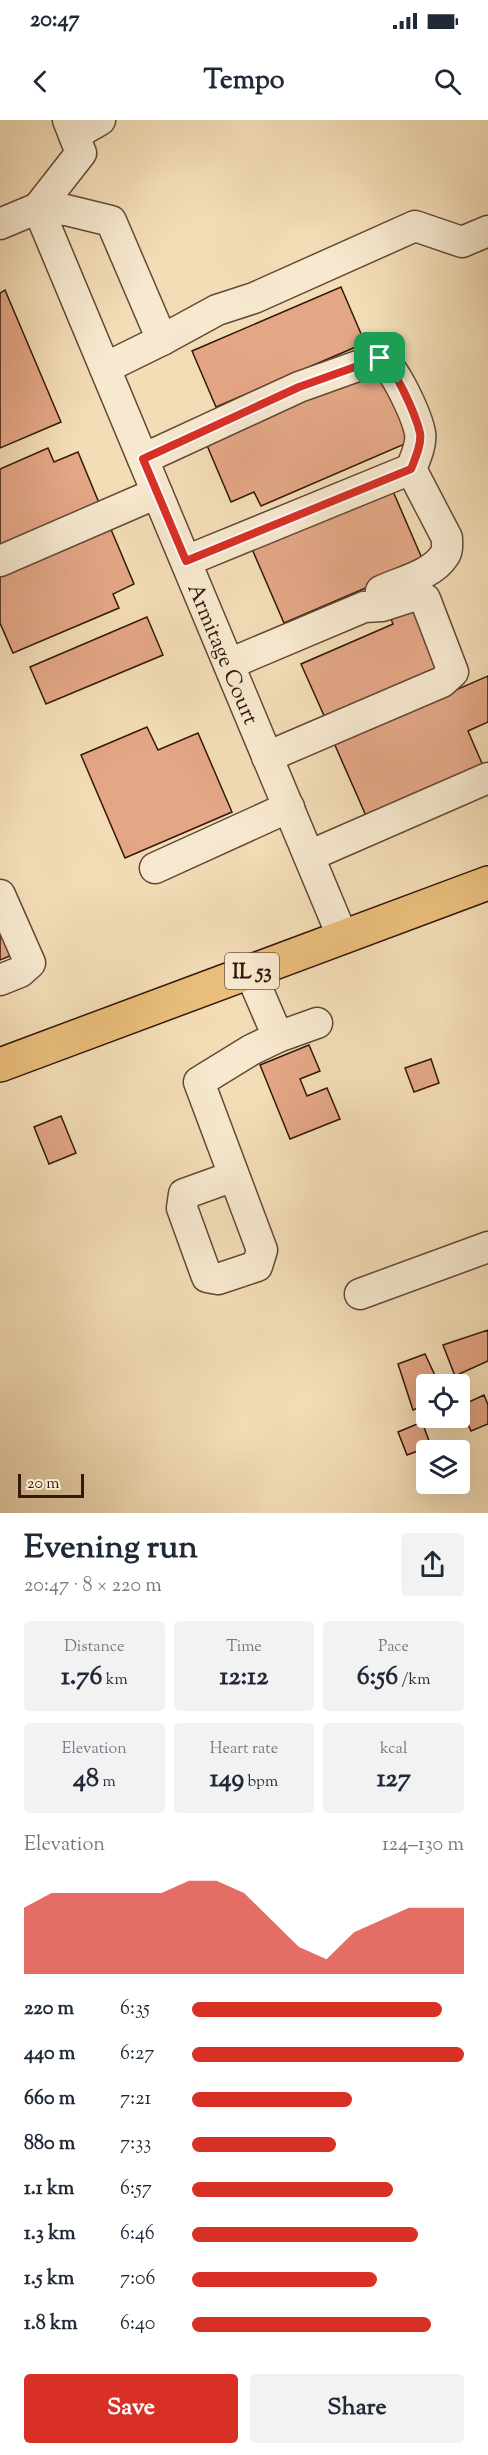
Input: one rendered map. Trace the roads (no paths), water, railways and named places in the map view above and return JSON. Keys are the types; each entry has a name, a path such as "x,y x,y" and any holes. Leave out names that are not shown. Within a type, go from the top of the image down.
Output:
{"main road":[{"name":"IL 53","path":"0,1065 488,883"}],"street":[{"path":"39,208 81,153 71,128 100,120"},
{"path":"0,224 39,208 66,210 111,221 162,340"},
{"name":"Armitage Court","path":"39,208 343,938"},
{"path":"105,368 217,310 254,298 414,226 462,243 488,231"},
{"path":"143,459 299,387 380,358 387,362 395,373 420,434 419,446 411,469 447,538 447,550 444,557 430,569 375,594 364,607"},
{"path":"186,561 411,469"},
{"path":"0,561 157,493"},
{"path":"229,664 364,607 382,606 416,595 425,599 453,672 442,682 267,757"},
{"path":"309,856 488,778"},
{"path":"155,868 289,807"},
{"path":"0,895 30,963 20,972 0,980"},
{"path":"250,972 278,1037"},
{"path":"234,1176 199,1082 251,1050 278,1037 317,1023"},
{"path":"360,1294 488,1247"}]}
